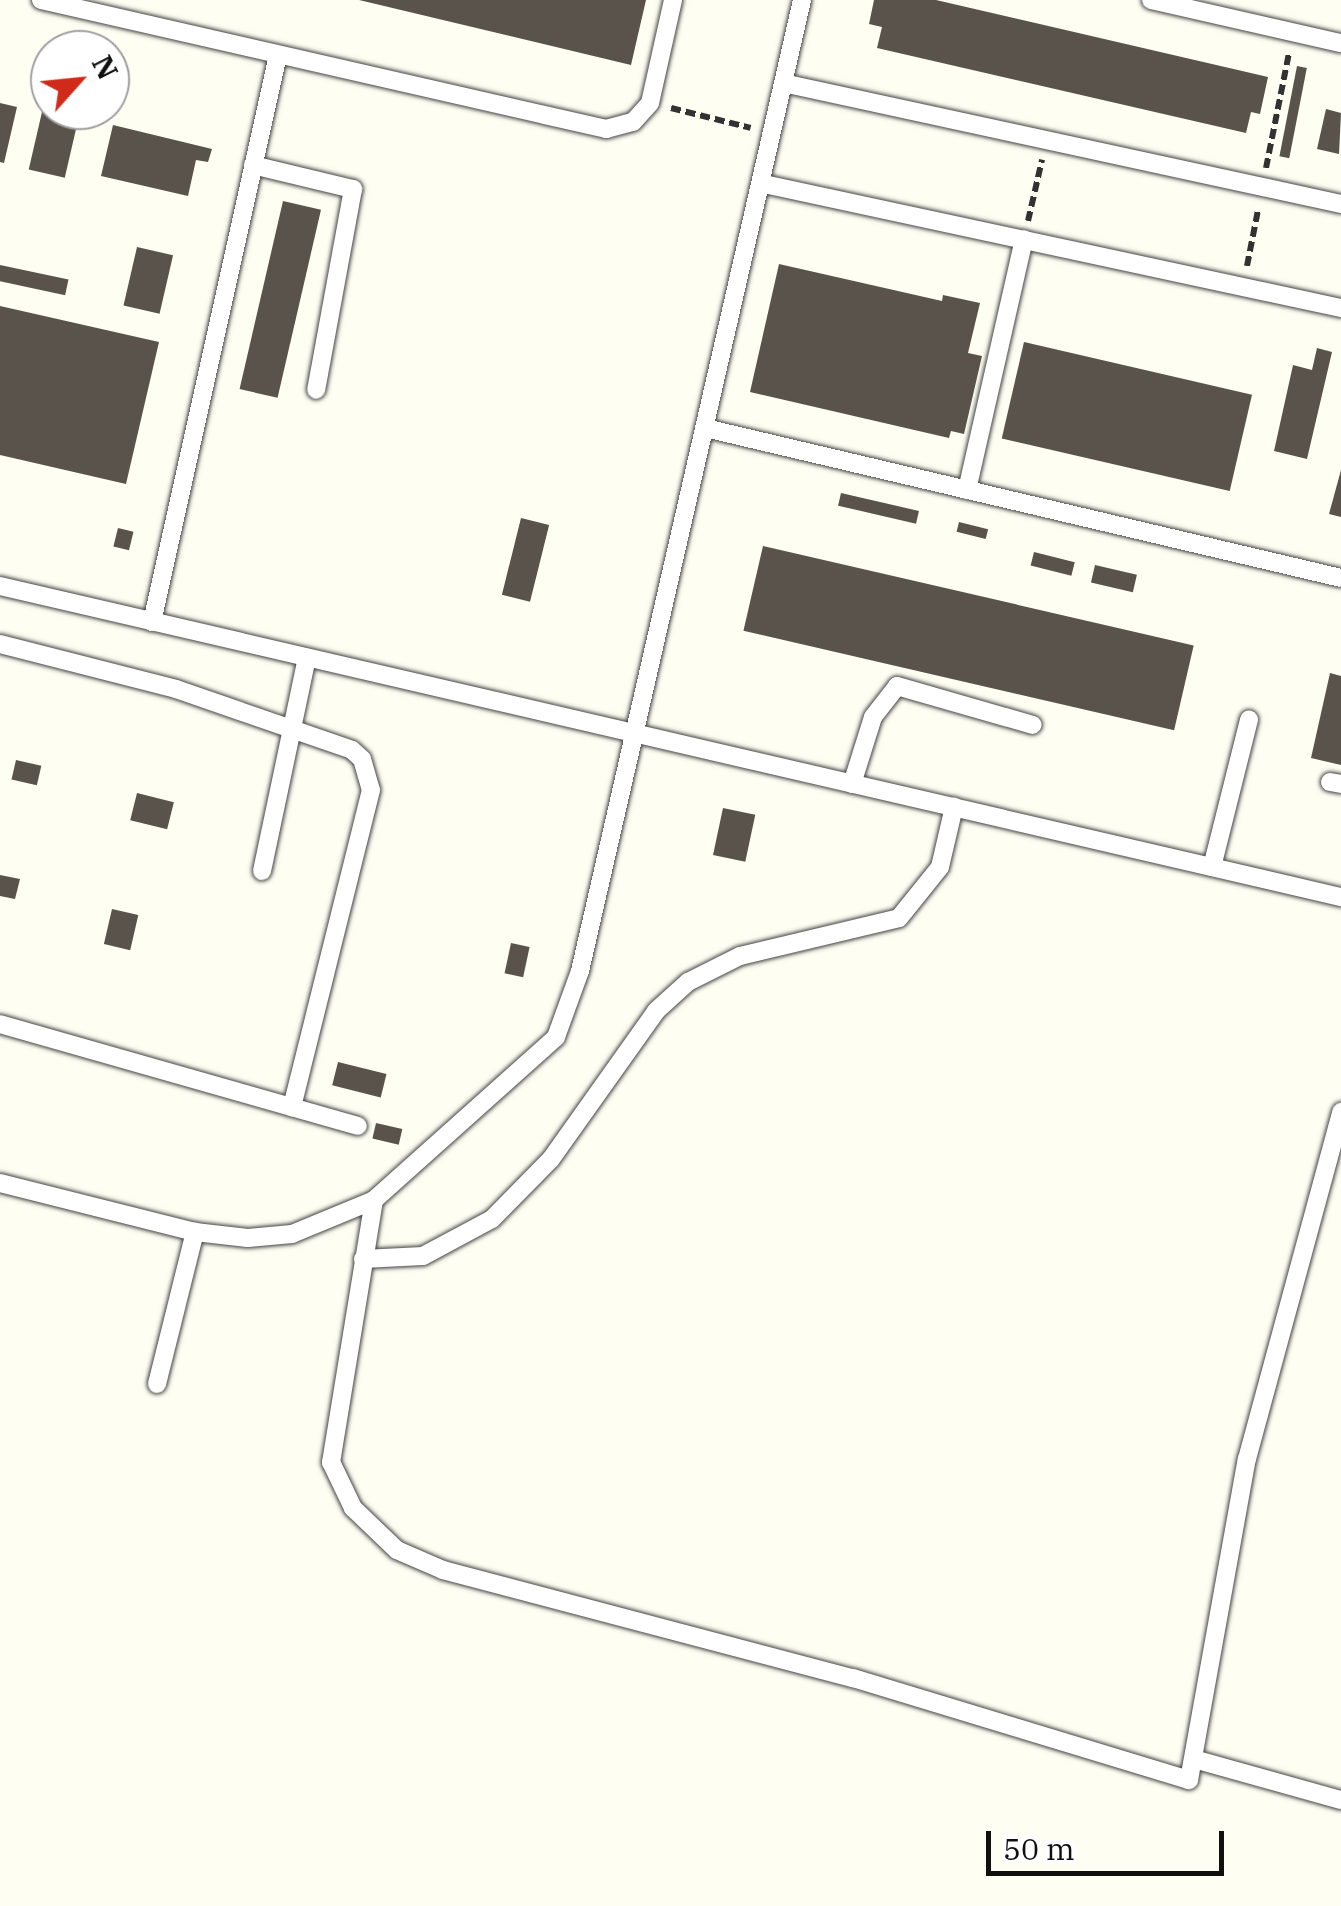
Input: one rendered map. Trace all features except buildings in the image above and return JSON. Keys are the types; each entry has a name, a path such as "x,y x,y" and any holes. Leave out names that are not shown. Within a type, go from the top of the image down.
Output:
{"lane":[{"path":"41,0 606,129 633,122 650,103 673,0"},
{"path":"0,1183 195,1232 248,1238 292,1234 374,1200 556,1037 580,970 764,184 802,0"},
{"path":"1152,0 1341,43"},
{"path":"152,622 278,55"},
{"path":"783,83 1341,204"},
{"path":"253,165 353,190 316,390"},
{"path":"764,184 1341,308"},
{"path":"967,490 1024,240"},
{"path":"704,428 1341,578"},
{"path":"0,586 1341,896"},
{"path":"0,644 176,689 352,750 369,774 372,790 292,1107"},
{"path":"262,871 307,658"},
{"path":"852,784 873,717 897,686 1033,724"},
{"path":"1212,867 1249,720"},
{"path":"364,1259 422,1256 492,1219 551,1158 656,1011 688,982 740,956 898,918 940,867 954,807"},
{"path":"0,1024 358,1126"},
{"path":"374,1200 331,1462 352,1508 397,1550 443,1570 853,1678 1189,1780 1246,1459 1341,1112"},
{"path":"157,1384 195,1232"},
{"path":"1194,1759 1341,1800"}],"path":[{"path":"1242,286 1293,32"},
{"path":"650,103 773,134"},
{"path":"1024,240 1047,140"}]}
